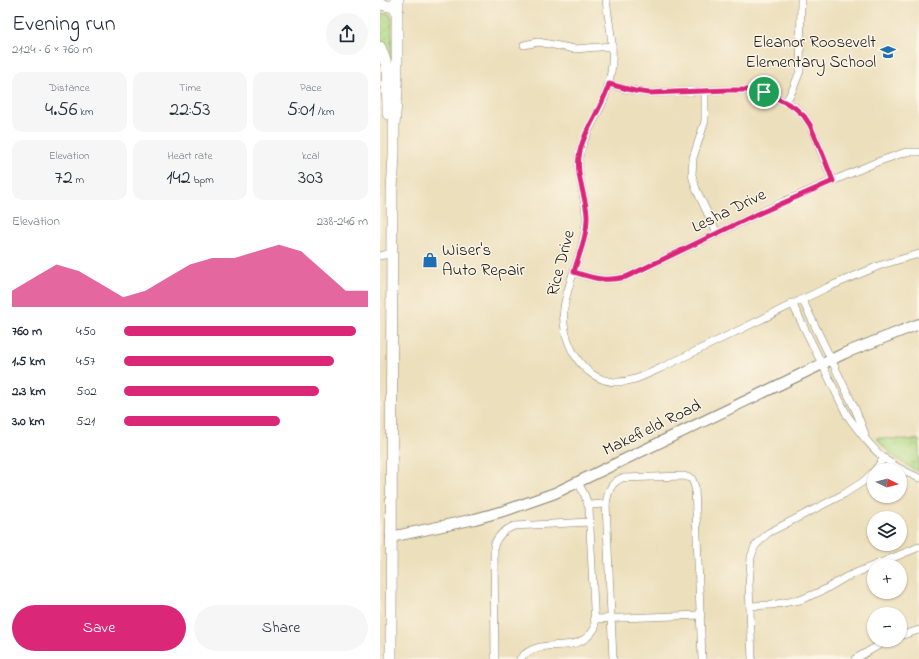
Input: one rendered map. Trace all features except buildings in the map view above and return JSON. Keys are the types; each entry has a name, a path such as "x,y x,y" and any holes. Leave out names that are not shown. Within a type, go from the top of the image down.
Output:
{"main road":[{"path":"380,4 397,4"},
{"path":"380,12 397,4"},
{"path":"391,659 392,190 394,125 397,91 397,4"},
{"path":"380,46 386,60 388,73 389,157 392,190"}],"street":[{"path":"606,0 615,0"},
{"name":"Rice Drive","path":"606,0 612,46 612,64 609,84 602,103 585,138 579,157 581,184 587,215 563,319 574,354 586,370 600,378 609,381 626,381 649,374 802,299"},
{"path":"786,102 800,72 801,0"},
{"path":"524,44 538,42 575,49 612,46"},
{"path":"609,84 649,93 755,90 764,92 786,102 800,111 810,125 833,181"},
{"path":"705,91 705,121 693,158 692,175 696,189 717,233"},
{"name":"Lesha Drive","path":"574,272 603,280 614,280 626,277 783,202 901,154 919,152"},
{"path":"380,256 392,253"},
{"path":"919,254 881,265 802,299 847,415 884,458 919,478"},
{"path":"792,303 826,361"},
{"name":"Makefield Road","path":"391,537 475,519 507,510 555,493 826,361 919,324"},
{"path":"880,463 884,458"},
{"path":"613,659 606,504 611,485 622,478 684,476 692,479 695,487 702,659"},
{"path":"752,659 749,586 751,557 755,546 762,538 776,528 855,487 867,476"},
{"path":"520,659 528,651 537,648 573,645 583,642 590,636 595,628 590,522 588,505 578,482"},
{"path":"588,505 606,504"},
{"path":"495,659 494,545 497,539 504,532 514,526 590,522"},
{"path":"750,606 771,606 800,600 824,590 846,577 919,547"},
{"path":"595,619 700,615"},
{"path":"907,634 919,630"},
{"path":"855,659 876,647"}],"green space":[{"path":"380,14 390,14 392,18 392,64 380,41"},
{"path":"877,438 919,440 919,472 907,465 907,463 904,463 896,458"}],"place":[{"name":"Eleanor Roosevelt Elementary School","path":"888,52"},
{"name":"Wiser's Auto Repair","path":"430,260"}],"route":[{"path":"609,84 624,89 649,93 729,90 755,90 764,92 794,107 804,116 810,125 833,181 783,202 626,277 614,280 603,280 574,272 585,232 587,215 578,166 579,157 585,138 602,103 609,84"}]}
